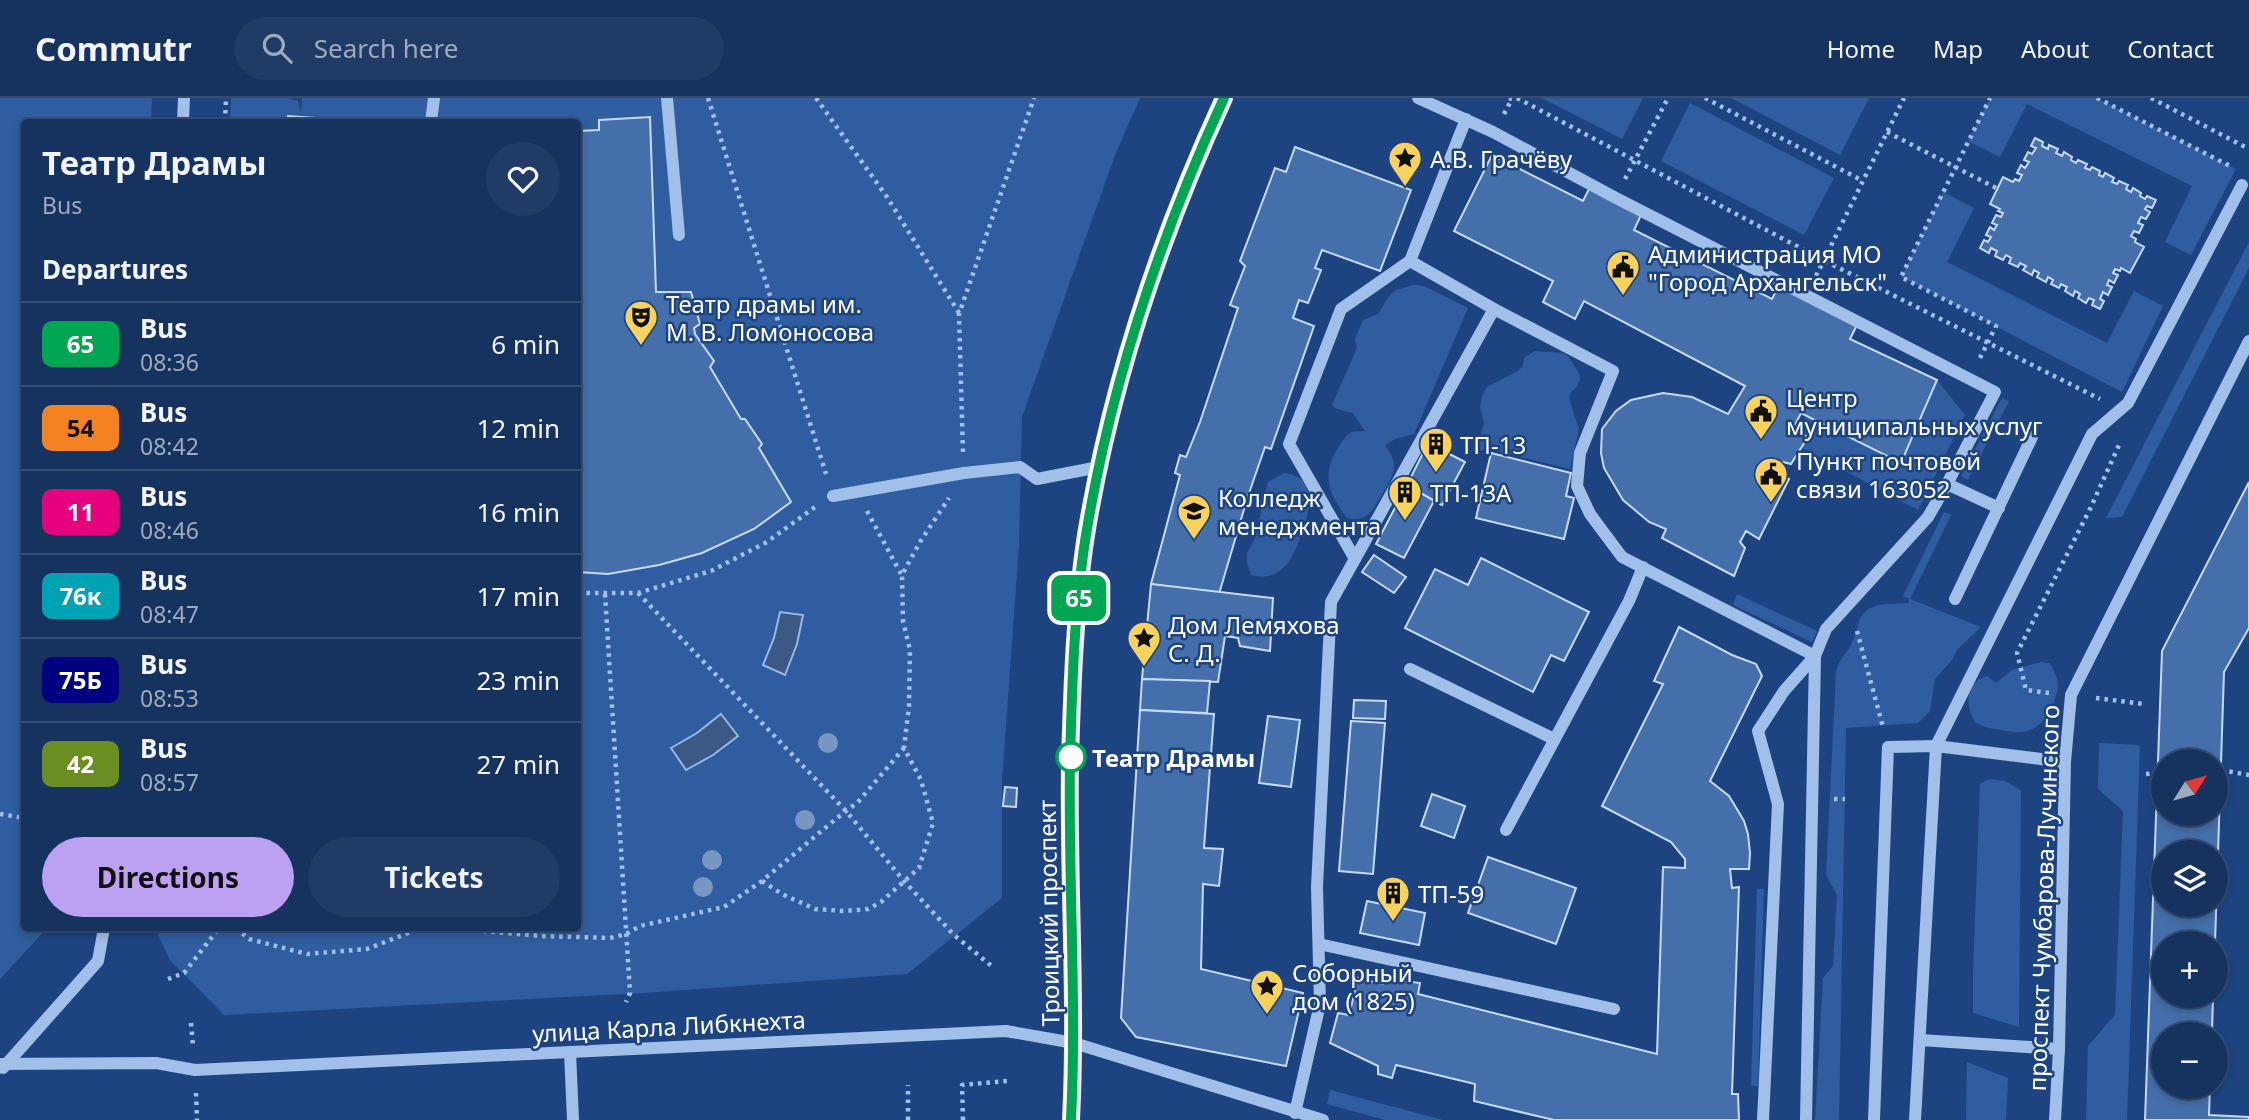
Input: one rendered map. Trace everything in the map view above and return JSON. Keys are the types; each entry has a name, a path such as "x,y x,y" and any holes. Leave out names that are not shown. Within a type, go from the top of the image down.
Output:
{"main road":[{"name":"Троицкий проспект","path":"1071,1120 1074,1043 1071,747 1081,575 1086,536 1099,467 1145,293 1194,164 1224,98"}],"street":[{"path":"183,119 184,98"},
{"path":"431,119 434,98"},
{"path":"667,98 679,235"},
{"path":"1418,98 1466,119 1995,392 1928,517 1826,629 1815,656 1784,691 1758,731 1778,804 1763,1120"},
{"path":"1354,559 1289,444 1341,309 1410,261 1466,119"},
{"path":"1915,1120 1936,746 2092,434 2128,403 2242,186"},
{"path":"1410,261 1494,309 1613,371 1580,453 1577,486 1590,514 1622,557 1815,656"},
{"path":"1295,1113 1320,1004 1317,887 1331,602 1494,309"},
{"name":"проспект Чумбарова-Лучинского","path":"2055,1120 2065,762 2071,695 2249,341"},
{"path":"1955,599 2032,437"},
{"path":"833,496 964,473 1020,467 1037,479 1099,467"},
{"path":"1947,484 1999,508"},
{"path":"1506,830 1629,601 1643,567"},
{"path":"1806,1120 1815,656"},
{"path":"1410,669 1554,739"},
{"path":"1874,1120 1888,747 1936,746 2065,762"},
{"path":"2,1067 98,961 103,931"},
{"path":"1319,944 1614,1009"},
{"name":"улица Карла Либкнехта","path":"2,1067 156,1063 195,1070 1006,1031 1074,1043 1323,1120"},
{"path":"1920,1040 2059,1049"},
{"path":"570,1052 573,1120"}],"path":[{"path":"225,119 226,98"},
{"path":"581,593 638,593 711,571 767,542 833,496 708,98"},
{"path":"816,98 887,197 959,314"},
{"path":"902,575 964,473 959,314 1034,98"},
{"path":"1500,123 1512,99 1509,98"},
{"path":"1517,98 1823,260 2106,402 2125,433 2017,653 2026,690"},
{"path":"1616,198 1668,98"},
{"path":"1705,98 1863,181"},
{"path":"1978,363 1996,326 1901,277 1990,98"},
{"path":"2097,98 2236,169"},
{"path":"2151,98 2249,149"},
{"path":"1804,295 1902,99"},
{"path":"1887,132 1998,189"},
{"path":"484,931 610,938 626,934 640,926 724,907 762,881 858,802 904,748 909,706 910,650 903,621 902,575 866,510 862,491"},
{"path":"638,593 846,811 904,881 954,935 994,968"},
{"path":"604,594 626,934 629,993 625,1002"},
{"path":"1850,603 1888,747"},
{"path":"762,881 782,894 815,909 844,911 868,909 881,902 919,868 933,823 921,780 904,748"},
{"path":"2228,771 2249,775"},
{"path":"2146,774 2151,774"},
{"path":"0,814 21,818"},
{"path":"168,979 184,973 217,931"},
{"path":"240,931 249,939 307,954 368,949 413,931"},
{"path":"963,1120 962,1085 1007,1081"},
{"path":"908,1085 908,1120"}],"shaded area":[{"path":"0,98 152,98 151,119 21,119 21,931 44,931 0,979"},
{"path":"231,98 287,98 298,101 301,113 302,98 1140,98 1115,155 1022,417 1019,546 1002,781 1002,898 907,974 643,993 224,1015 170,960 156,931 581,931 581,119 230,119"},
{"path":"1542,98 1643,98 1622,139"},
{"path":"1731,98 1869,98 1840,155"},
{"path":"1990,98 2097,98 2236,169 2191,255 2165,242 2192,186 2027,104 2000,157 1968,141"},
{"path":"1690,103 1834,178 1804,235 1661,161"},
{"path":"1943,192 1974,208 1947,262 2107,343 2134,291 2163,306 2122,392 1901,277"},
{"path":"2249,242 2249,268 2122,517 2106,518"},
{"path":"1414,285 1424,286 1468,308 1414,434 1385,445 1394,465 1384,491 1366,516 1347,518 1331,492 1330,466 1339,446 1350,433 1365,431 1353,413 1332,405 1357,348 1355,338 1363,320 1378,314 1396,290"},
{"path":"1535,351 1563,353 1579,373 1580,379 1569,398 1579,430 1570,469 1488,449 1480,451 1479,440 1484,423 1480,407 1482,396 1487,387 1518,371 1525,357"},
{"path":"1937,380 1965,415 1918,510 1802,448 1808,437 1799,433 1806,416 1900,463"},
{"path":"2002,398 2009,401 1968,480 1961,476"},
{"path":"1284,473 1302,480 1307,487 1309,502 1303,529 1292,557 1280,571 1262,577 1251,575 1247,553 1255,538 1267,485"},
{"path":"1944,512 1951,515 1910,599 1981,627 1957,650 1935,679 1930,711 1918,723 1846,728 1839,1120 1815,1120 1823,978 1833,966 1837,895 1826,875 1836,673 1864,613 1875,606 1909,603 1909,599 1903,596"},
{"path":"1737,594 1817,631 1812,642 1733,605"},
{"path":"780,612 803,615 797,644 785,675 763,665 774,638"},
{"path":"2041,662 2049,663 2058,685 2051,709 2041,723 2028,731 2011,732 1981,726 1975,722 1968,702 1975,683 1987,676 1996,683 2012,670"},
{"path":"721,714 738,736 713,755 686,770 671,748 697,733"},
{"path":"2099,743 2140,745 2127,1120 2086,1120 2088,1046 2115,1015 2123,811 2098,789"},
{"path":"1990,779 2005,781 2021,790 2019,1027 1973,1013 1980,784"},
{"path":"1757,889 1764,889 1758,1086 1751,1086"},
{"path":"1967,1062 2008,1078 2006,1120 1966,1120"},
{"path":"1330,1090 1443,1120 1385,1120 1327,1104"}],"building":[{"path":"288,116 331,119 288,119"},
{"name":"Театр драмы им. М. В. Ломоносова","path":"650,117 656,292 691,292 700,324 694,328 695,334 714,361 710,367 741,419 745,419 762,444 759,448 791,502 754,529 702,553 659,565 608,574 581,572 581,131 599,130 599,120"},
{"path":"2035,138 2043,142 2042,146 2048,149 2049,145 2058,149 2056,153 2062,156 2064,152 2076,163 2078,160 2087,164 2085,168 2090,170 2092,167 2100,171 2099,175 2103,177 2105,173 2114,178 2112,182 2117,184 2119,181 2128,185 2126,189 2131,192 2133,188 2145,199 2147,196 2156,200 2152,208 2147,206 2145,209 2150,212 2146,219 2141,217 2138,223 2143,225 2139,233 2134,231 2131,236 2144,247 2130,273 2121,268 2120,271 2115,269 2113,273 2118,275 2114,283 2109,280 2107,285 2112,287 2108,295 2103,292 2100,299 2104,301 2100,309 2092,305 2094,300 2089,298 2086,303 2078,298 2080,294 2075,291 2073,296 2065,291 2067,287 2061,284 2059,288 2051,284 2053,280 2048,277 2046,282 2037,277 2039,273 2034,270 2032,275 2023,270 2026,266 2020,263 2018,267 2009,263 2011,258 2006,255 2003,260 1995,256 1997,251 1991,248 1989,253 1980,248 1984,240 1988,242 1991,237 1986,235 1990,227 1994,230 1997,225 1992,223 1996,215 2001,217 2003,213 1990,204 2003,177 2013,182 2015,179 2019,181 2022,175 2017,173 2021,165 2025,168 2029,162 2024,160 2028,152 2032,154 2036,148 2031,146"},
{"path":"1295,147 1411,190 1380,271 1322,250 1315,268 1321,270 1308,303 1299,300 1293,318 1314,326 1271,449 1265,447 1219,594 1151,584 1180,475 1175,473 1180,455 1186,457 1200,422 1238,308 1230,305 1245,266 1240,261 1275,168 1286,172"},
{"path":"1492,155 1583,201 1590,187 1642,213 1634,230 1772,299 1779,285 1857,325 1850,339 1937,380 1901,463 1801,413 1792,431 1808,437 1791,464 1783,462 1777,474 1789,479 1759,539 1746,531 1740,542 1745,548 1734,576 1662,538 1666,529 1649,522 1623,500 1604,468 1601,453 1602,429 1616,411 1631,400 1663,393 1692,397 1728,414 1745,386 1584,301 1575,319 1543,302 1553,281 1454,231"},
{"name":"ТП-13","path":"1428,443 1465,462 1442,505 1407,485"},
{"path":"1491,453 1571,473 1566,496 1574,498 1564,539 1476,518"},
{"path":"2249,482 2249,628 2224,672 2221,749 2158,749 2162,651"},
{"name":"ТП-13А","path":"1407,485 1434,501 1404,558 1376,544"},
{"path":"1374,555 1406,577 1394,593 1362,572"},
{"path":"1481,558 1589,612 1564,661 1551,655 1533,692 1405,628 1435,569 1468,585"},
{"path":"1151,584 1273,598 1270,651 1240,646 1238,638 1225,636 1218,682 1142,679"},
{"path":"1679,627 1732,655 1756,664 1762,676 1710,781 1729,796 1744,821 1750,853 1749,869 1730,869 1732,888 1739,887 1732,1094 1738,1094 1739,1120 1554,1120 1474,1101 1475,1084 1396,1065 1392,1078 1378,1074 1378,1066 1330,1043 1338,1013 1349,1015 1358,978 1383,984 1383,978 1420,983 1418,994 1657,1054 1663,867 1685,868 1685,859 1671,842 1602,806 1663,684 1654,681"},
{"path":"1142,679 1210,681 1207,713 1140,710"},
{"path":"1354,700 1386,701 1385,719 1353,718"},
{"path":"1140,710 1214,714 1204,848 1223,849 1219,886 1203,884 1201,969 1303,993 1286,1066 1136,1037 1121,1018"},
{"path":"1268,716 1300,720 1291,787 1259,783"},
{"path":"1351,721 1385,723 1373,874 1339,871"},
{"path":"1005,787 1017,788 1016,807 1003,806"},
{"path":"1432,794 1465,806 1454,838 1421,826"},
{"path":"2156,826 2219,826 2218,840 2155,840"},
{"path":"1488,857 1576,888 1556,944 1468,913"},
{"name":"ТП-59","path":"1367,901 1425,913 1419,945 1360,933"},
{"path":"2152,917 2216,917 2215,931 2152,931"},
{"path":"2151,954 2151,1008 2213,1008 2212,1022 2151,1022 2151,1099 2210,1099 2209,1115 2249,1117 2249,1120 2145,1120"}],"bus line":[{"name":"65","path":"1071,1120 1074,1043 1070,761 1077,623 1086,536 1099,467 1145,293 1194,164 1224,98"}],"place":[{"name":"А.В. Грачёву","path":"1405,188"},
{"name":"Администрация МО \"Город Архангельск\"","path":"1623,297"},
{"name":"Театр драмы им. М. В. Ломоносова","path":"641,347"},
{"name":"Центр муниципальных услуг","path":"1761,441"},
{"name":"ТП-13","path":"1436,474"},
{"name":"Пункт почтовой связи 163052","path":"1771,504"},
{"name":"ТП-13А","path":"1405,522"},
{"name":"Колледж менеджмента","path":"1194,541"},
{"name":"Дом Лемяхова С. Д.","path":"1144,668"},
{"name":"Театр Драмы","path":"1071,757"},
{"name":"ТП-59","path":"1393,923"},
{"name":"Соборный дом (1825)","path":"1267,1016"}]}
